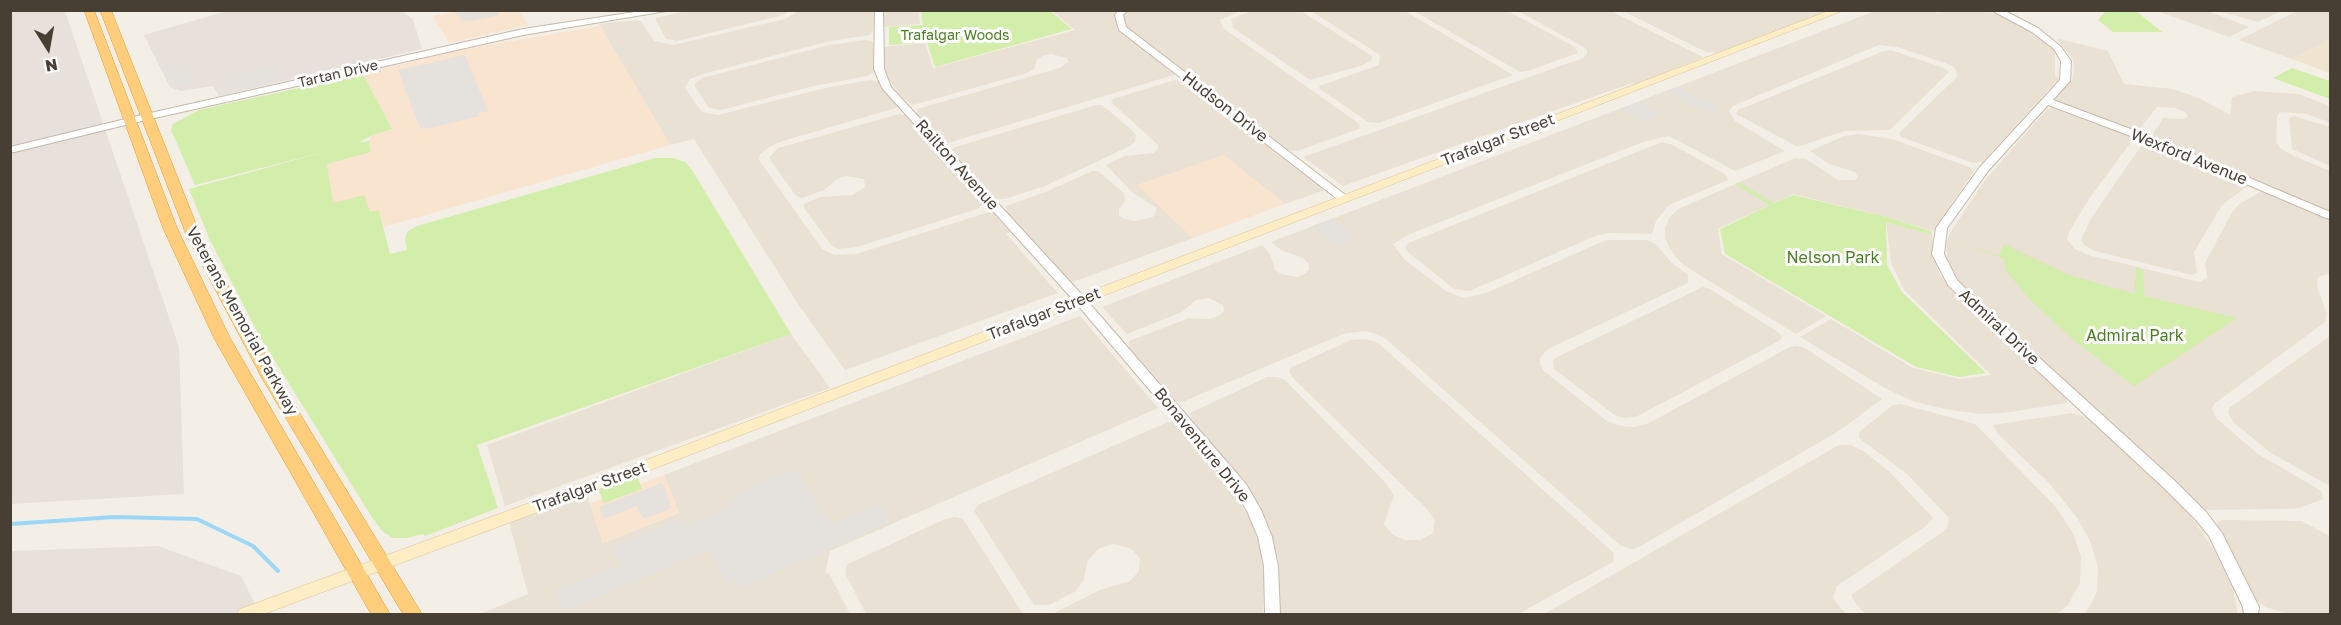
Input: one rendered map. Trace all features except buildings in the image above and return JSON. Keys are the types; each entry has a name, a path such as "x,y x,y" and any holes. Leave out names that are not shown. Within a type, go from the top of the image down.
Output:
{"highway":[{"name":"Veterans Memorial Parkway","path":"89,10 170,228 222,338 381,615"},
{"name":"Veterans Memorial Parkway","path":"105,10 193,234 270,378 413,615"}],"main road":[{"name":"Trafalgar Street","path":"246,615 633,471 1841,10"}],"street":[{"name":"Tartan Drive","path":"10,150 523,32 668,10"},
{"name":"Railton Avenue","path":"879,10 879,69 887,88 1080,300"},
{"name":"Hudson Drive","path":"1124,10 1119,15 1122,28 1344,199"},
{"name":"Admiral Drive","path":"1995,10 2035,30 2057,47 2066,61 2065,81 1984,169 1942,228 1938,254 1952,282 1987,317 2201,516 2215,533 2251,607 2251,615"},
{"name":"Wexford Avenue","path":"2046,101 2156,142 2331,216"},
{"name":"Bonaventure Drive","path":"1080,300 1241,488 1254,510 1265,537 1271,566 1273,615"}],"shaded area":[{"path":"400,10 413,19 422,49 219,96 213,86 181,91 170,87 144,35 227,11"},
{"path":"1254,10 1301,11 1372,56 1372,60 1361,66 1310,80 1233,28 1231,19"},
{"path":"1932,10 1937,13 1943,10 1987,11 2009,19 2037,35 2055,51 2055,76 2059,78 1983,162 1973,163 1901,137 1899,133 1958,76 1954,67 1945,63 1897,47 1879,45 1733,106 1729,111 1735,121 1785,151 1735,171 1669,136 1643,142 1410,234 1393,244 1405,260 1446,291 1463,298 1486,293 1606,240 1646,240 1656,244 1671,262 1688,275 1688,283 1550,348 1542,355 1539,362 1544,371 1607,421 1621,426 1635,427 1649,423 1790,347 1797,346 1805,348 1882,399 1839,431 1639,547 1632,549 1621,546 1386,339 1378,335 1366,331 1343,334 1182,402 1176,401 1129,348 1129,341 1189,318 1210,319 1219,316 1224,311 1223,305 1209,298 1196,300 1182,312 1127,334 1102,307 1262,245 1270,254 1275,270 1281,274 1297,277 1303,275 1309,270 1309,264 1303,258 1281,250 1271,242 1875,11"},
{"path":"2282,10 2258,22 2218,11"},
{"path":"11,11 65,11 179,347 184,494 11,504"},
{"path":"454,11 498,11 499,15 472,21 461,20"},
{"path":"458,11 519,11 528,25 449,43 433,16"},
{"path":"687,11 788,11 784,15 677,41 666,39 655,18"},
{"path":"798,11 874,11 873,31 869,35 830,41 706,73 690,79 685,88 702,112 718,115 825,88 869,80 879,81 897,106 896,108 783,141 760,154 759,160 822,249 834,255 856,254 989,212 993,213 1010,232 1006,234 1058,293 845,370 798,304 694,139 670,145 599,24 638,20 654,41 673,45 785,19"},
{"path":"883,11 919,11 920,24 882,27"},
{"path":"1052,11 1118,11 1115,16 1118,28 1174,72 1174,75 948,143 942,142 917,115 917,109 1060,68 1068,62 1067,58 1051,54 1042,56 1037,60 1034,69 1027,73 913,105 903,98 887,77 883,65 883,47 925,43 933,68 1075,30"},
{"path":"1127,11 1241,11 1220,20 1223,28 1357,122 1359,129 1297,151 1286,150 1125,27 1122,20"},
{"path":"1311,11 1405,11 1513,75 1379,123 1368,122 1320,89 1319,86 1379,65 1380,55"},
{"path":"1414,11 1508,11 1575,47 1578,53 1520,72"},
{"path":"1518,11 1611,11 1703,57 1635,85 1632,83 1343,186 1303,157 1583,58 1587,54 1587,50 1580,45"},
{"path":"1623,11 1829,11 1719,53 1706,52"},
{"path":"2157,11 2208,11 2249,27 2229,37"},
{"path":"2297,11 2330,11 2330,39 2292,59 2239,40"},
{"path":"600,26 670,145 384,227 379,210 370,213 333,203 327,164 371,152 369,141 372,135 392,129 363,74 454,51"},
{"path":"2330,39 2330,73 2292,59"},
{"path":"865,40 873,42 874,72 867,76 814,86 721,110 709,108 694,85 702,78 830,45"},
{"path":"2057,40 2108,51 2124,84 2173,89 2201,99 2230,115 2232,97 2255,91 2299,94 2330,106 2330,123 2307,114 2281,112 2277,116 2276,142 2280,148 2292,155 2330,171 2330,214 2151,137 2163,118 2185,119 2188,116 2176,108 2157,107 2139,130 2134,131 2055,101 2055,98 2072,80 2074,71 2073,59"},
{"path":"1891,50 1944,68 1949,72 1890,130 1844,131 1798,147 1736,114 1738,110"},
{"path":"465,55 488,111 478,113 479,116 427,129 420,128 398,70"},
{"path":"178,66 181,71 188,69 193,81 172,87 165,70"},
{"path":"266,68 267,70 280,68 281,80 237,90 235,75"},
{"path":"1175,80 1184,81 1325,190 1285,204 1224,156 1138,185 1193,238 1070,283 1006,212 1006,206 1048,191 1092,171 1098,171 1124,193 1125,200 1119,209 1119,215 1135,221 1153,217 1157,208 1133,193 1106,165 1124,156 1153,153 1158,149 1158,145 1111,102 1113,99"},
{"path":"1679,87 1694,94 1691,96 1718,106 1717,112 1706,110 1702,106 1698,108 1667,91"},
{"path":"1640,102 1662,114 1644,121 1621,109"},
{"path":"1102,105 1132,130 1136,135 1135,141 1130,146 1045,186 1005,199 994,199 952,153 955,147"},
{"path":"2052,108 2134,138 2089,199 2069,232 2067,239 2075,249 2088,255 2200,282 2207,278 2205,263 2232,212 2239,204 2262,191 2330,219 2330,273 2318,277 2317,287 2327,314 2325,322 2214,404 2212,409 2216,418 2258,454 2315,487 2322,492 2323,499 2300,508 2204,510 1978,305 1961,286 1947,257 1946,244 1950,233 1986,179 2047,109"},
{"path":"899,114 905,115 983,201 981,206 857,247 839,249 832,246 804,208 804,204 820,197 853,195 865,187 864,179 846,176 837,179 824,190 802,198 796,196 769,158 778,148"},
{"path":"2294,116 2330,127 2330,166 2292,149 2289,118"},
{"path":"1858,134 1892,139 1969,167 1974,171 1934,231 1793,194 1718,229 1722,254 1826,316 1796,334 1696,273 1680,262 1670,249 1665,238 1665,228 1669,218 1678,209 1795,158 1806,159 1838,180 1855,180 1858,177 1855,172 1829,164 1810,151 1844,136"},
{"path":"1662,142 1673,145 1725,174 1728,180 1669,205 1656,221 1652,234 1609,233 1595,236 1470,291 1454,289 1408,252 1405,247 1408,243"},
{"path":"2147,143 2249,185 2222,205 2194,252 2197,273 2192,275 2095,251 2084,245 2081,240 2090,220 2109,192 2142,145"},
{"path":"1224,155 1285,204 1193,238 1137,185"},
{"path":"1331,219 1350,233 1348,235 1355,241 1338,247 1312,226"},
{"path":"1886,221 1932,235 1933,258 1940,275 1953,292 2066,398 2067,403 2004,413 1980,414 1944,409 1912,401 1883,387 1800,337 1831,319 1913,368 1960,379 1991,375 1904,290 1891,262"},
{"path":"1703,287 1710,289 1778,332 1782,337 1779,341 1636,417 1616,416 1554,369 1553,361 1557,357"},
{"path":"1080,316 1158,408 830,551 825,574 829,573 850,614 480,614 528,594 509,522 586,492 603,543 679,513 664,475"},
{"path":"791,334 830,388 505,506 487,445"},
{"path":"2330,336 2330,484 2326,484 2271,453 2234,423 2228,413 2229,408"},
{"path":"1365,339 1377,342 1614,553 1613,562 1518,614 1279,614 1279,561 1266,520 1246,486 1191,419 1190,413 1267,377 1285,380 1384,481 1394,495 1384,524 1393,535 1405,540 1420,540 1433,533 1435,520 1426,508 1292,377 1289,370 1351,340"},
{"path":"1901,404 1975,424 2056,507 2073,533 2081,556 2080,583 2068,605 2057,614 1865,614 1854,601 1851,595 1947,529 1949,518 1908,475 1859,438 1859,432 1893,405"},
{"path":"2072,413 2089,418 2163,486 2192,518 2215,552 2233,589 2238,614 2085,614 2097,592 2098,568 2091,543 2078,519 2049,483 1997,433 1993,425"},
{"path":"1168,422 1176,423 1222,475 1251,521 1259,546 1264,576 1263,614 1052,614 1100,590 1130,581 1139,571 1140,558 1130,548 1113,544 1098,549 1087,562 1084,579 1076,591 1049,605 1034,605 974,511 978,505"},
{"path":"1839,445 1851,445 1865,452 1891,473 1933,518 1926,526 1837,586 1833,598 1846,614 1544,614"},
{"path":"796,469 830,525 879,504 890,522 740,588 736,581 728,584 710,549 563,612 556,591 621,565 613,547 681,518 685,526 721,511 745,489"},
{"path":"664,475 679,513 603,543 590,503"},
{"path":"662,483 672,508 643,519 637,506 604,519 599,507"},
{"path":"955,517 963,519 1023,614 866,614 846,575 846,565 945,519"},
{"path":"2223,520 2301,521 2330,536 2330,614 2288,614 2266,607 2257,601 2230,548 2215,526 2217,522"},
{"path":"158,546 241,576 260,614 11,614 10,551"}],"green space":[{"name":"Trafalgar Woods","path":"921,11 1050,11 1072,29 935,67 927,42 889,45 889,27 923,25"},
{"path":"2106,11 2136,11 2162,32 2113,32 2098,20"},
{"path":"2292,68 2330,81 2330,99 2273,78"},
{"path":"363,74 392,129 372,135 358,143 369,141 371,152 327,164 333,203 364,195 370,212 379,210 390,254 407,250 405,238 408,231 417,226 655,158 673,158 685,162 692,170 791,334 477,445 498,508 425,536 423,534 407,538 393,538 383,532 260,337 210,240 189,189 328,151 195,185 171,130 173,124 199,110"},
{"name":"Nelson Park","path":"1738,182 1774,203 1793,195 1887,217 1931,231 1932,235 1886,222 1887,265 1902,292 1986,373 1959,377 1916,367 1725,254 1720,229 1770,205 1735,184"},
{"name":"Admiral Park","path":"1952,239 1999,256 2004,244 2066,274 2135,294 2136,268 2143,270 2144,296 2237,318 2134,386 2076,342 2030,300 2005,269 2004,259"},
{"path":"634,475 637,476 642,489 604,503 599,491 601,487"}],"waterway":[{"path":"10,524 115,517 197,519 253,546 278,571"}]}
